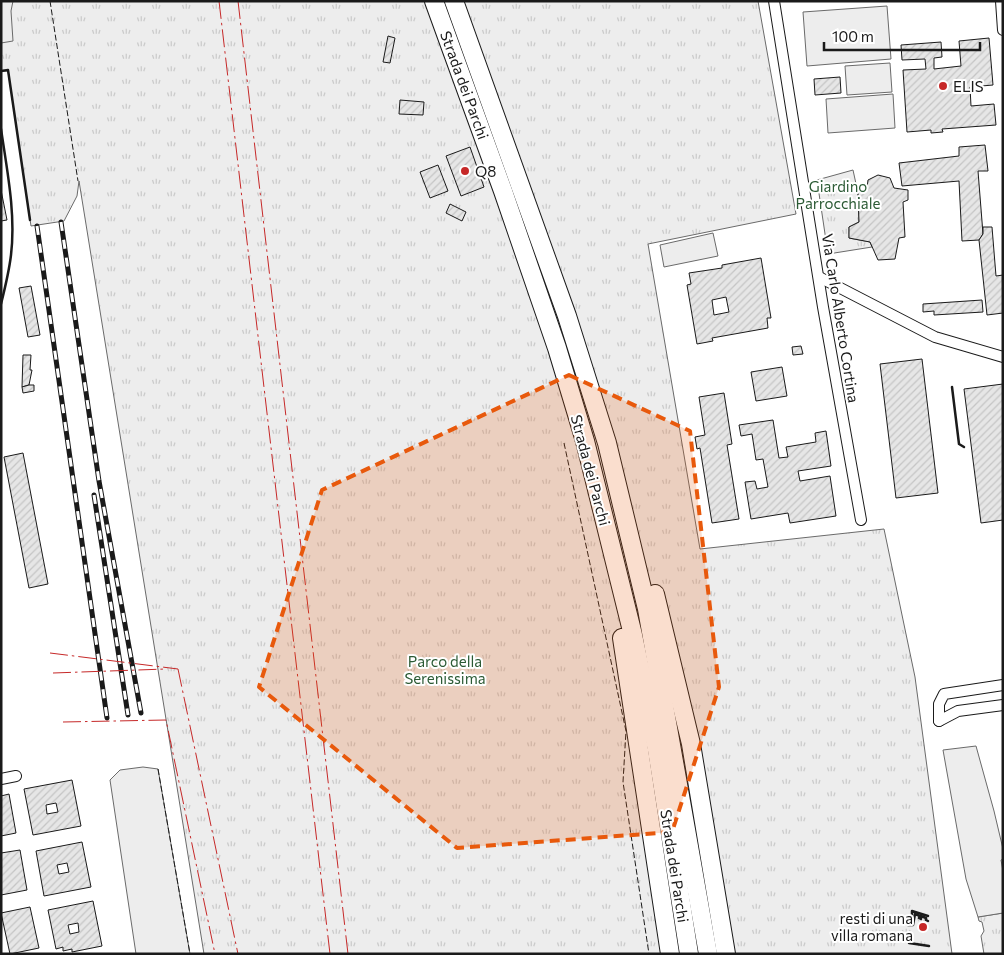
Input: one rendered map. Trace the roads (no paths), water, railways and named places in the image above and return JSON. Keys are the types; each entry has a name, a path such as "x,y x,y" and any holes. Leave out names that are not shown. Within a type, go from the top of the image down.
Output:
{"highway":[{"name":"Strada dei Parchi","path":"434,1 503,191 557,348 585,441 633,635 657,750 689,954"},
{"name":"Strada dei Parchi","path":"454,1 564,307 607,443 647,609 708,954"},
{"path":"607,443 636,521 691,744 726,954"},
{"path":"607,531 670,954"}],"street":[{"name":"Via Carlo Alberto Cortina","path":"774,1 861,520"},
{"path":"1001,1 1003,30"},
{"path":"819,277 935,337 1003,357"},
{"path":"1003,685 944,694 940,700 939,721 958,710 1003,705"},
{"path":"1,779 16,776"}],"railway":[{"path":"61,222 99,481 141,713"},
{"path":"37,226 107,718"},
{"path":"94,495 128,715"}],"place":[{"name":"ELIS","path":"943,86"},
{"name":"Q8","path":"465,171"},
{"name":"resti di una villa romana","path":"923,927"}],"park label":[{"name":"Giardino Parrocchiale","path":"838,194"},
{"name":"Parco della Serenissima","path":"445,670"}]}
